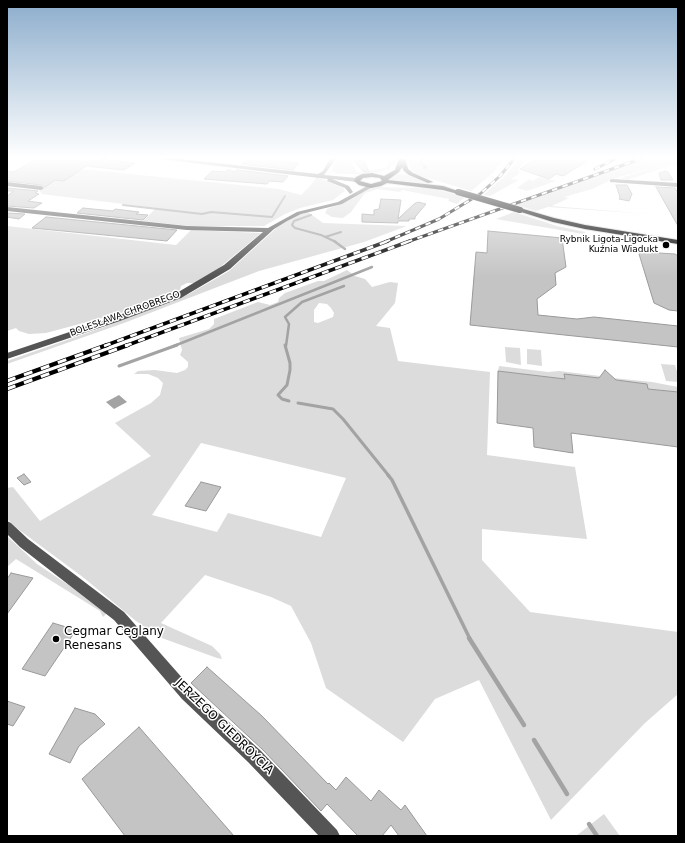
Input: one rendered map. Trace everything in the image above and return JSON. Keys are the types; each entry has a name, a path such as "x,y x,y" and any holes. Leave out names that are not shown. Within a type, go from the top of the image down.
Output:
{"main road":[{"path":"480,198 578,225 678,242"}],"street":[{"name":"BOLESŁAWA CHROBREGO","path":"271,229 276,222 289,214 304,208 334,202 340,198"},
{"name":"BOLESŁAWA CHROBREGO","path":"7,356 123,317 184,293 227,267 271,229 296,214 342,202 348,198"},
{"path":"7,209 187,228 271,229"},
{"name":"JERZEGO GIEDROYCIA","path":"7,526 24,543 62,573 99,599 119,616 187,694 254,756 331,836"}],"shaded area":[{"path":"77,198 335,198 300,208 285,214 264,226 189,226 143,221 156,208"},
{"path":"352,198 361,198 351,212 343,218 332,217 325,213 327,209"},
{"path":"446,198 463,198 457,204 448,201 449,199"},
{"path":"534,198 568,198 552,206 648,214 548,207 536,211 516,205"},
{"path":"308,212 323,223 407,226 364,242 259,271 124,323 7,364 7,361 107,326 189,294 229,271 282,223"},
{"path":"514,212 557,226 586,232 583,234 496,219"},
{"path":"7,226 176,245 191,230 261,233 219,268 195,283 187,283 181,286 180,290 124,312 46,333 29,334 19,331 16,328 7,331"},
{"path":"347,270 355,276 365,279 372,287 390,282 398,283 395,303 376,326 390,328 398,361 490,372 487,455 575,467 587,539 482,529 482,560 530,612 678,632 678,694 645,723 551,820 479,680 435,699 403,742 326,688 311,643 291,606 271,597 205,575 161,623 212,646 220,654 222,659 217,658 159,637 136,621 84,578 18,529 7,519 7,488 13,487 40,521 151,456 115,423 151,403 160,395 163,383 158,378 148,374 134,374 138,371 155,370 177,373 188,367 188,362 180,355 182,350 179,338 209,329 214,324 214,319 258,302 270,305 278,302 279,298 285,293 318,281 324,281","holes":["319,303 327,304 334,313 333,317 318,323 314,322 314,310","201,443 346,478 321,537 228,513 217,532 152,515"]},
{"path":"505,347 520,348 521,365 506,362"},
{"path":"527,349 541,350 542,366 527,364"},
{"path":"661,364 675,365 678,375 678,382 666,381"},
{"path":"499,366 600,376 598,378 564,375 565,379 498,371"},
{"path":"613,378 652,382 678,387 678,392 648,389 647,384 616,380"},
{"path":"119,395 127,402 114,409 106,402"},
{"path":"7,536 37,564 91,600 107,613 103,617 100,611 16,559 7,567"},
{"path":"604,814 620,836 576,836"}],"building":[{"path":"7,198 32,198 28,201 42,203 34,208 7,206"},
{"path":"619,198 630,198 629,201"},
{"path":"662,198 678,198 678,226"},
{"path":"381,199 401,200 398,219 414,204 418,202 426,204 415,219 409,219 409,221 398,221 398,223 362,222 362,214 374,215 374,210 379,209"},
{"path":"83,208 113,211 115,209 139,212 136,214 148,215 143,220 77,213"},
{"path":"7,213 25,214 19,219 7,217"},
{"path":"46,217 177,230 167,241 32,228"},
{"path":"488,231 562,238 566,267 555,273 556,285 537,299 538,315 577,319 594,317 678,326 678,347 470,325 476,252 487,253"},
{"path":"643,252 675,254 678,256 678,311 669,310 654,303 639,254"},
{"path":"605,370 616,380 647,384 648,389 678,392 678,447 571,433 573,453 534,447 533,428 497,423 498,371 565,379 564,374 599,378"},
{"path":"24,474 31,482 24,485 17,478"},
{"path":"201,482 221,487 206,511 185,506"},
{"path":"11,573 33,578 7,614 7,579"},
{"path":"53,623 76,630 45,676 22,669"},
{"path":"207,667 262,716 328,784 329,783 336,790 346,777 371,801 379,790 401,810 405,805 427,836 399,836 391,825 382,836 358,836 327,804 321,811 263,750 191,683"},
{"path":"7,701 25,707 13,726 7,724"},
{"path":"75,708 95,714 105,724 79,746 70,763 49,754"},
{"path":"139,727 234,836 125,836 82,779"}],"waterway":[{"path":"123,205 202,214 211,212 272,217 284,198"},
{"path":"311,215 294,221 292,225 295,228 325,237"},
{"path":"325,237 341,232"},
{"path":"325,237 334,241"},
{"path":"334,241 345,249"},
{"path":"174,346 372,267"},
{"path":"286,346 289,324 285,317 302,302 344,286"},
{"path":"119,366 177,345"},
{"path":"285,345 290,363 290,370 287,385 278,395 282,399 289,401"},
{"path":"298,403 333,409 343,419 389,476"},
{"path":"388,475 392,480 470,639"},
{"path":"469,638 524,725"},
{"path":"534,740 567,794"},
{"path":"589,824 597,836"}],"railway":[{"path":"385,242 439,219 473,198"},
{"path":"407,242 530,198"},
{"path":"104,346 388,241"},
{"path":"125,346 410,241"},
{"path":"7,381 107,345"},
{"path":"7,389 128,345"}],"place":[{"name":"Rybnik Ligota-Ligocka Kuźnia Wiadukt","path":"666,245"},
{"name":"Cegmar Ceglany Renesans","path":"56,639"}]}
